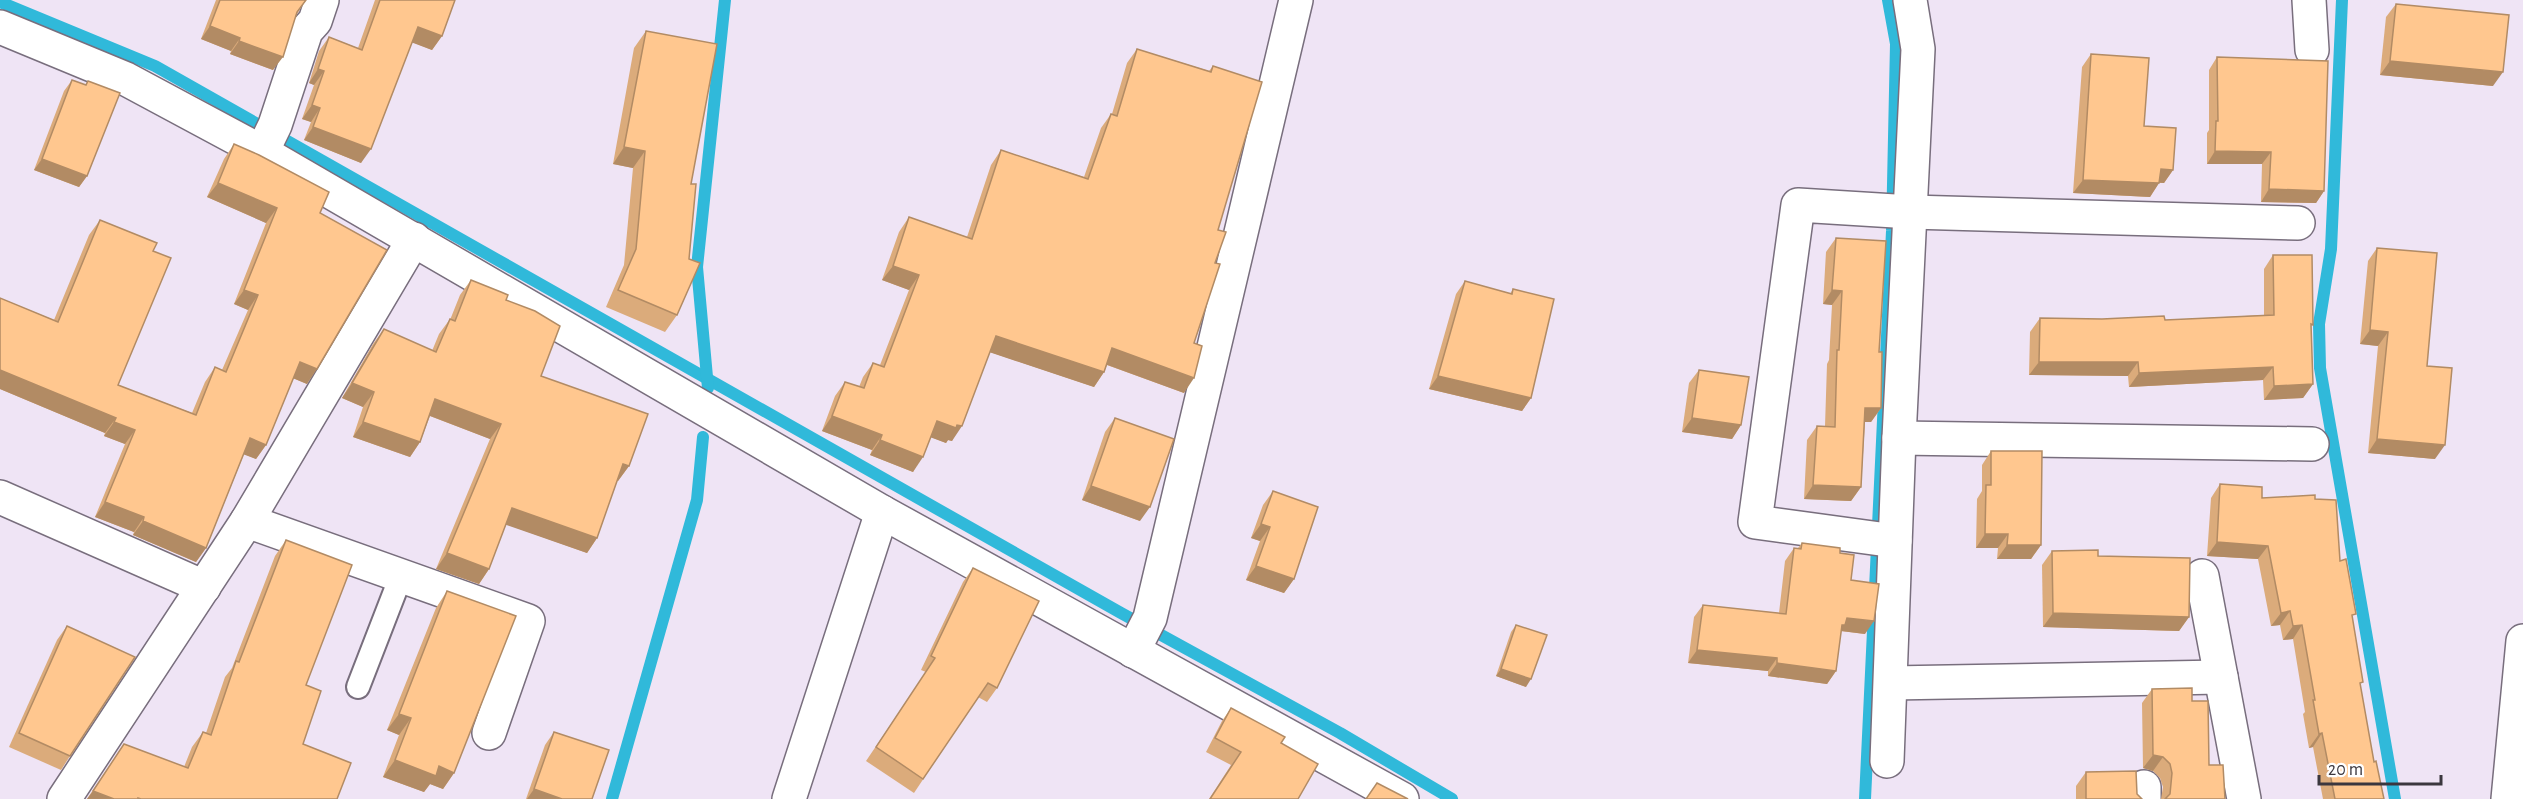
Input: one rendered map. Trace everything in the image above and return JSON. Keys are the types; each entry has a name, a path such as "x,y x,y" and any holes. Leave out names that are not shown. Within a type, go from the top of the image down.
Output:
{"street":[{"path":"268,139 306,32 315,21 322,0"},
{"path":"1142,634 1296,0"},
{"path":"1887,761 1891,683 1884,540 1899,438 1898,211 1918,48 1910,0"},
{"path":"2309,0 2312,50"},
{"path":"0,27 268,139 414,239 882,512 1142,634 1402,799"},
{"path":"1884,540 1755,522 1798,205 1898,211 2298,223"},
{"path":"64,799 247,521 414,239"},
{"path":"1899,438 2312,444"},
{"path":"0,497 204,587"},
{"path":"789,799 882,512"},
{"path":"247,521 528,621 489,733"},
{"path":"2202,576 2244,799"},
{"path":"2514,784 2523,641"},
{"path":"1891,683 2221,677"}],"lane":[{"path":"358,687 401,576"}],"building":[{"path":"220,0 306,0 297,12 283,57 239,41 240,38 210,26"},
{"path":"380,0 455,0 442,36 418,27 371,149 313,127 320,108 312,105 324,71 318,69 329,37 362,50"},
{"path":"2396,4 2509,15 2503,72 2390,61"},
{"path":"646,31 717,44 691,184 696,184 689,259 700,263 677,315 618,290 636,249 645,151 624,147"},
{"path":"1137,49 1211,72 1213,66 1262,82 1218,230 1226,232 1215,263 1220,264 1194,343 1202,346 1194,378 1112,348 1104,372 996,336 962,426 957,425 956,428 937,421 923,457 880,440 882,435 832,416 845,382 864,388 873,363 884,367 919,275 893,266 909,217 972,239 1001,150 1088,179 1111,114 1117,116"},
{"path":"2091,54 2149,58 2144,126 2176,128 2173,170 2161,169 2159,183 2083,180"},
{"path":"2217,57 2328,61 2324,191 2269,189 2271,152 2215,151 2216,121 2218,121"},
{"path":"72,80 86,85 88,81 120,93 87,176 42,159"},
{"path":"234,144 329,192 320,213 387,250 317,369 300,362 266,445 250,438 206,548 143,521 144,517 105,502 135,430 114,422 116,418 0,370 0,298 58,322 100,220 157,243 153,251 171,258 118,385 196,415 215,367 226,372 258,295 244,290 277,208 218,183"},
{"path":"1836,238 1886,241 1879,352 1882,352 1881,408 1865,408 1861,487 1813,485 1817,426 1835,427 1837,350 1839,350 1842,291 1832,290"},
{"path":"2377,248 2437,253 2427,366 2452,368 2445,445 2377,439 2388,332 2370,330"},
{"path":"2273,255 2312,255 2313,384 2274,386 2273,367 2139,373 2138,362 2039,362 2040,318 2102,319 2164,316 2165,320 2274,315"},
{"path":"471,280 508,295 506,300 535,311 560,326 541,376 648,414 629,466 623,464 597,538 512,508 489,569 447,553 501,424 435,399 420,442 363,422 374,392 352,383 384,329 436,352 450,319 455,321"},
{"path":"1465,281 1512,294 1513,289 1554,299 1531,398 1438,376"},
{"path":"1699,370 1749,377 1741,425 1692,418"},
{"path":"1115,418 1174,439 1150,507 1091,486"},
{"path":"1991,451 2042,451 2041,545 2007,545 2008,534 1985,534 1986,485 1991,485"},
{"path":"2220,484 2262,487 2262,498 2315,495 2315,499 2336,500 2340,561 2346,559 2356,614 2352,615 2363,682 2360,683 2374,762 2376,761 2384,799 2335,799 2322,733 2319,734 2302,625 2293,626 2290,611 2281,613 2268,546 2217,542"},
{"path":"1273,491 1318,507 1294,579 1256,566 1270,527 1261,524"},
{"path":"286,540 352,565 306,685 321,691 303,744 351,763 337,799 114,799 93,791 124,744 188,768 203,732 211,735 236,661 239,662"},
{"path":"1802,543 1840,548 1840,553 1854,555 1851,580 1879,584 1874,621 1847,618 1845,625 1842,625 1836,671 1777,663 1777,658 1697,650 1703,605 1786,614 1794,548 1801,549"},
{"path":"2098,550 2098,556 2190,558 2189,617 2053,613 2052,551"},
{"path":"973,568 1039,601 997,688 988,683 923,779 876,747 935,658 931,656"},
{"path":"447,591 516,616 454,773 439,766 436,776 395,760 411,718 399,714"},
{"path":"1516,625 1547,635 1531,679 1501,669"},
{"path":"67,626 135,657 70,756 19,733"},
{"path":"2192,688 2192,701 2208,701 2209,765 2223,765 2225,799 2165,799 2170,794 2172,773 2170,764 2163,757 2153,755 2152,689"},
{"path":"1231,708 1285,737 1281,743 1318,764 1298,799 1210,799 1241,752 1215,738"},
{"path":"554,732 609,750 592,799 562,799 534,789"},
{"path":"2136,771 2137,794 2142,799 2086,799 2086,772"},
{"path":"1377,783 1408,799 1366,799"}],"waterway":[{"path":"708,388 697,267 725,0"},
{"path":"1865,799 1892,231 1896,44 1888,0"},
{"path":"2342,0 2331,249 2319,324 2320,368 2395,799"},
{"path":"0,2 155,66 1121,613 1340,733 1452,799"},
{"path":"612,799 697,500 703,437"}]}
